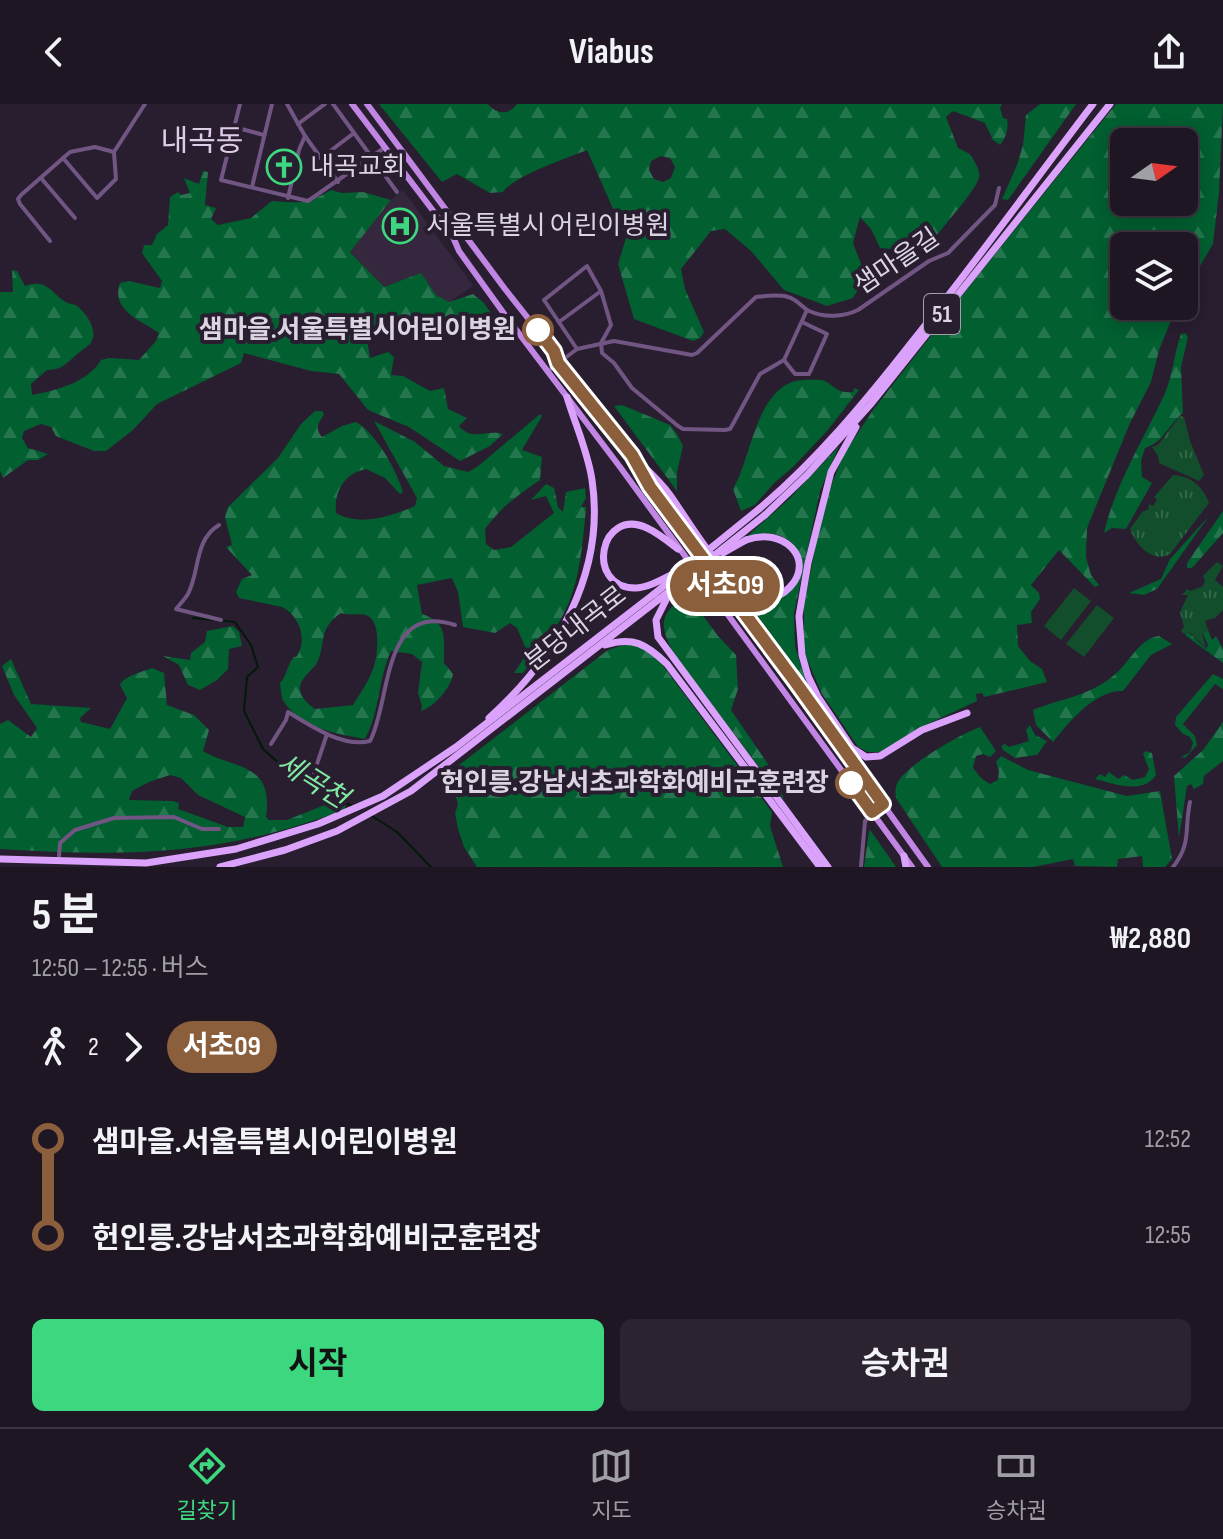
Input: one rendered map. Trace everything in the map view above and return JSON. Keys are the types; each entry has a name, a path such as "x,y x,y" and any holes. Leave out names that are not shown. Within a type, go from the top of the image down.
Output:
{"highway":[{"name":"분당내곡로","path":"0,859 146,863 191,858 281,838 383,796 456,747 714,560 762,512 865,400 968,271 1093,104"},
{"name":"분당내곡로","path":"220,867 285,850 370,815 411,791 658,600 681,570 762,512 807,475 870,405 1110,104"},
{"path":"456,747 530,679 564,628 590,559 594,522 592,479 567,397"},
{"path":"870,405 840,451 817,523 799,616 802,655 814,691 825,709 856,752 871,758 880,756 922,730 967,713"},
{"path":"632,455 667,491 714,560 742,588 759,597 778,596 796,578 798,564 794,551 785,541 773,536 746,540 714,560"},
{"path":"678,549 646,527 620,527 609,535 603,560 607,574 617,583 631,588 649,585 681,570"},
{"path":"658,600 658,637 820,867"},
{"path":"599,647 635,640 650,647 667,664 828,867"},
{"path":"804,693 825,709"},
{"path":"838,728 843,748"},
{"path":"904,856 909,867"}],"main road":[{"path":"352,104 453,237 459,251 505,315 904,856"},
{"path":"367,104 554,351 558,363 632,455 650,487 804,693 928,867"}],"street":[{"path":"63,158 97,198 116,179 114,152 145,104"},
{"path":"240,104 221,180 308,201 384,148"},
{"path":"252,188 272,104"},
{"path":"287,104 305,136 338,182"},
{"path":"298,124 325,104"},
{"path":"333,104 397,192"},
{"path":"234,127 264,135"},
{"path":"321,158 354,133"},
{"path":"288,198 305,136"},
{"path":"50,241 18,199 70,152 95,147 114,152"},
{"path":"41,178 75,218"},
{"name":"샘마을길","path":"548,371 577,349 601,343 629,342 692,355 756,297 784,296 796,300 807,310 831,316 846,315 929,261 948,253 995,205 999,188"},
{"path":"577,349 544,300 587,266 601,291 611,325 601,343 602,353 614,363 632,388 683,429 730,429 760,374 784,360 807,310"},
{"path":"559,322 601,291"},
{"path":"784,360 795,374 809,374 827,334 802,322"},
{"path":"219,525 207,534 189,592 176,609 221,620"},
{"path":"271,744 288,712 313,729 327,734 356,742 370,741 376,728 391,660 402,640 411,629 425,622 439,620 455,625"},
{"path":"314,773 327,734"},
{"path":"1173,867 1188,840 1186,823 1190,802"},
{"path":"861,867 866,818 883,804"},
{"path":"59,856 60,843 75,830 114,818 174,817 202,829 219,829"}],"shaded area":[{"name":"서울특별시 어린이병원","path":"403,190 473,286 449,302 436,295 384,288 350,251 391,200"}],"green space":[{"path":"379,104 488,104 503,112 517,104 1002,104 1003,118 1008,122 1000,145 993,140 985,123 953,111 946,117 958,148 970,154 977,166 979,178 976,184 932,242 880,248 871,229 860,217 853,243 866,277 853,298 827,306 784,290 751,251 725,229 711,231 681,269 685,289 704,332 693,341 634,319 618,264 626,238 587,150 529,174 503,192 490,193 457,174 442,182","holes":["661,156 670,158 675,167 671,178 663,182 654,179 649,170 651,161"]},
{"path":"1040,104 1076,104 1008,200 1002,199 1023,145 1026,115"},
{"path":"1116,104 1223,104 1213,244 1198,269 1198,232 1110,232 1110,320 1171,320 1151,382 1130,423 1087,528 1086,557 1091,575 1099,585 1095,587 1059,550 1031,585 1039,593 1040,599 1031,612 1032,623 1017,625 1018,646 1030,661 1042,669 1047,682 984,697 982,693 976,694 977,701 917,729 881,752 868,752 858,747 822,694 806,657 804,643 804,606 824,503 844,454 873,410"},
{"path":"203,171 208,172 205,205 216,208 211,219 218,225 251,218 272,201 303,202 331,190 363,192 391,200 350,252 384,287 421,273 436,295 449,302 473,294 483,302 504,331 499,334 483,320 463,315 411,331 405,321 374,326 366,332 370,358 388,352 394,357 391,375 403,376 430,391 444,388 448,409 467,418 459,426 464,431 503,434 490,446 460,461 409,427 368,410 339,374 311,371 244,353 241,363 157,404 133,430 106,451 94,451 56,436 51,427 41,424 24,431 22,438 28,448 48,454 38,460 28,460 3,478 0,471 0,292 13,292 12,270 17,271 25,286 41,284 68,303 76,305 93,328 90,344 65,364 47,370 31,384 32,395 80,380 101,360 139,360 159,333 124,308 118,293 120,283 129,281 160,288 162,281 142,253 144,245 152,245 157,234 168,225 170,197 178,192 181,195 190,193 184,178 199,184"},
{"path":"1185,333 1188,337 1181,367 1183,413 1157,442 1145,448 1141,461 1142,477 1152,483 1126,529 1112,528 1104,533 1123,479 1165,393 1181,334"},
{"path":"823,380 844,392 853,392 854,388 859,390 793,467 755,505 741,511 733,489 770,400 792,382"},
{"path":"622,405 670,425 677,434 683,446 677,472 677,491 614,406"},
{"path":"315,411 322,411 324,414 318,428 322,437 356,422 364,427 385,453 403,492 400,494 385,478 366,469 346,479 339,491 336,513 365,520 415,506 417,498 374,421 415,442 444,466 468,472 540,414 542,416 522,450 542,457 540,480 491,521 485,529 486,544 494,550 511,547 554,513 546,496 531,500 546,484 554,488 558,507 563,512 566,492 585,488 586,498 581,507 586,507 580,563 568,605 523,673 514,673 526,649 517,628 510,623 495,633 463,627 458,592 452,578 417,585 422,614 437,622 441,628 444,663 453,674 445,691 431,706 421,711 418,693 422,662 412,654 391,651 374,718 365,739 320,728 291,711 283,700 280,683 301,646 299,626 282,607 239,598 236,592 242,579 252,575 226,547 232,545 225,517 228,507 278,458 301,424","holes":["341,613 366,615 373,621 377,636 375,664 353,705 315,709 303,698 300,685 317,663 329,625"]},
{"path":"1180,416 1184,417 1204,475 1199,481 1159,463 1152,447 1158,445"},
{"path":"839,446 820,491 794,613 795,646 806,682 739,590 755,606 760,602 779,599 792,589 799,575 799,560 794,547 783,537 766,533 744,539 789,499"},
{"path":"1173,475 1195,483 1209,503 1170,554 1157,557 1141,547 1130,529 1143,511 1148,510 1149,504 1153,506 1157,500 1154,497"},
{"path":"1223,511 1223,533 1192,568 1187,568 1187,563"},
{"path":"1209,516 1157,589 1144,595 1129,593 1161,579 1170,559"},
{"path":"1217,562 1223,566 1215,580 1223,587 1223,610 1215,618 1205,621 1208,630 1202,634 1206,648 1189,632 1184,634 1181,631 1184,627 1180,612 1188,595 1182,595 1187,589 1191,591 1203,586 1203,576"},
{"path":"1074,588 1091,601 1061,640 1044,626"},
{"path":"688,595 736,655 738,689 731,710 779,780 784,800 669,644 664,627 666,614"},
{"path":"1097,605 1114,618 1084,657 1066,644"},
{"path":"233,626 239,632 242,646 229,649 228,669 200,690 188,685 179,665 163,656 190,660 191,653 205,642 207,631"},
{"path":"1208,630 1212,640 1216,636 1223,649 1223,663 1185,635 1188,632 1206,649 1208,645 1203,634"},
{"path":"1159,636 1172,644 1151,655 1123,691 1103,695 1093,701 1053,742 1036,725 1033,710 1084,693 1103,683 1119,671 1146,641"},
{"path":"629,643 643,646 655,655 772,812 770,826 783,867 477,867 464,847 458,829 455,813 458,805 450,772 608,650"},
{"path":"11,659 31,704 91,708 80,718 81,722 110,729 127,698 120,685 122,682 152,668 164,673 167,705 194,715 209,730 203,751 250,770 258,777 264,786 266,817 269,820 287,820 337,800 345,803 345,809 259,836 175,850 90,853 0,849 0,724 8,720 31,737 37,728 14,695 2,666","holes":["170,775 181,778 198,795 245,817 243,827 228,827 178,809 179,803 172,801 129,800 132,791 149,782"]},
{"path":"1213,674 1223,679 1223,689 1215,684 1183,724 1195,736 1197,745 1185,758 1181,757 1190,752 1193,743 1175,725 1176,717"},
{"path":"1223,722 1223,761 1204,776 1203,784 1194,789 1191,784 1187,786 1179,838 1174,776 1203,750"},
{"path":"1030,725 1035,735 1047,741 1037,755 1015,758 1003,750 1001,746 1005,744 1009,747 1029,741 1026,730"},
{"path":"980,727 996,751 990,757 983,754 976,756 973,768 990,784 998,780 996,762 1001,756 1028,770 1127,796 1160,791 1172,859 1165,867 1143,867 1142,856 1118,859 1117,867 1075,866 1073,859 1033,867 942,867 896,798 896,787 905,773 925,757"},
{"path":"1146,751 1152,753 1156,775 1144,785 1128,786 1095,779 1100,774 1105,777 1109,772 1118,779 1124,775 1133,780 1145,777 1149,769 1143,754"},
{"path":"871,830 896,867 864,867"}],"waterway":[{"name":"세곡천","path":"193,618 235,622 251,645 258,667 247,677 244,711 263,749 281,765 323,783 335,798 352,806"},
{"name":"세곡천","path":"372,816 397,832 431,867"}],"bus line":[{"name":"서초09","path":"538,330 554,351 558,363 632,455 650,487 883,804 872,812 851,783"}],"place":[{"name":"내곡교회","path":"284,167"},
{"name":"서울특별시 어린이병원","path":"400,226"},
{"name":"샘마을.서울특별시어린이병원","path":"538,330"},
{"name":"헌인릉.강남서초과학화예비군훈련장","path":"851,783"}],"district":[{"name":"내곡동","path":"202,142"}]}
